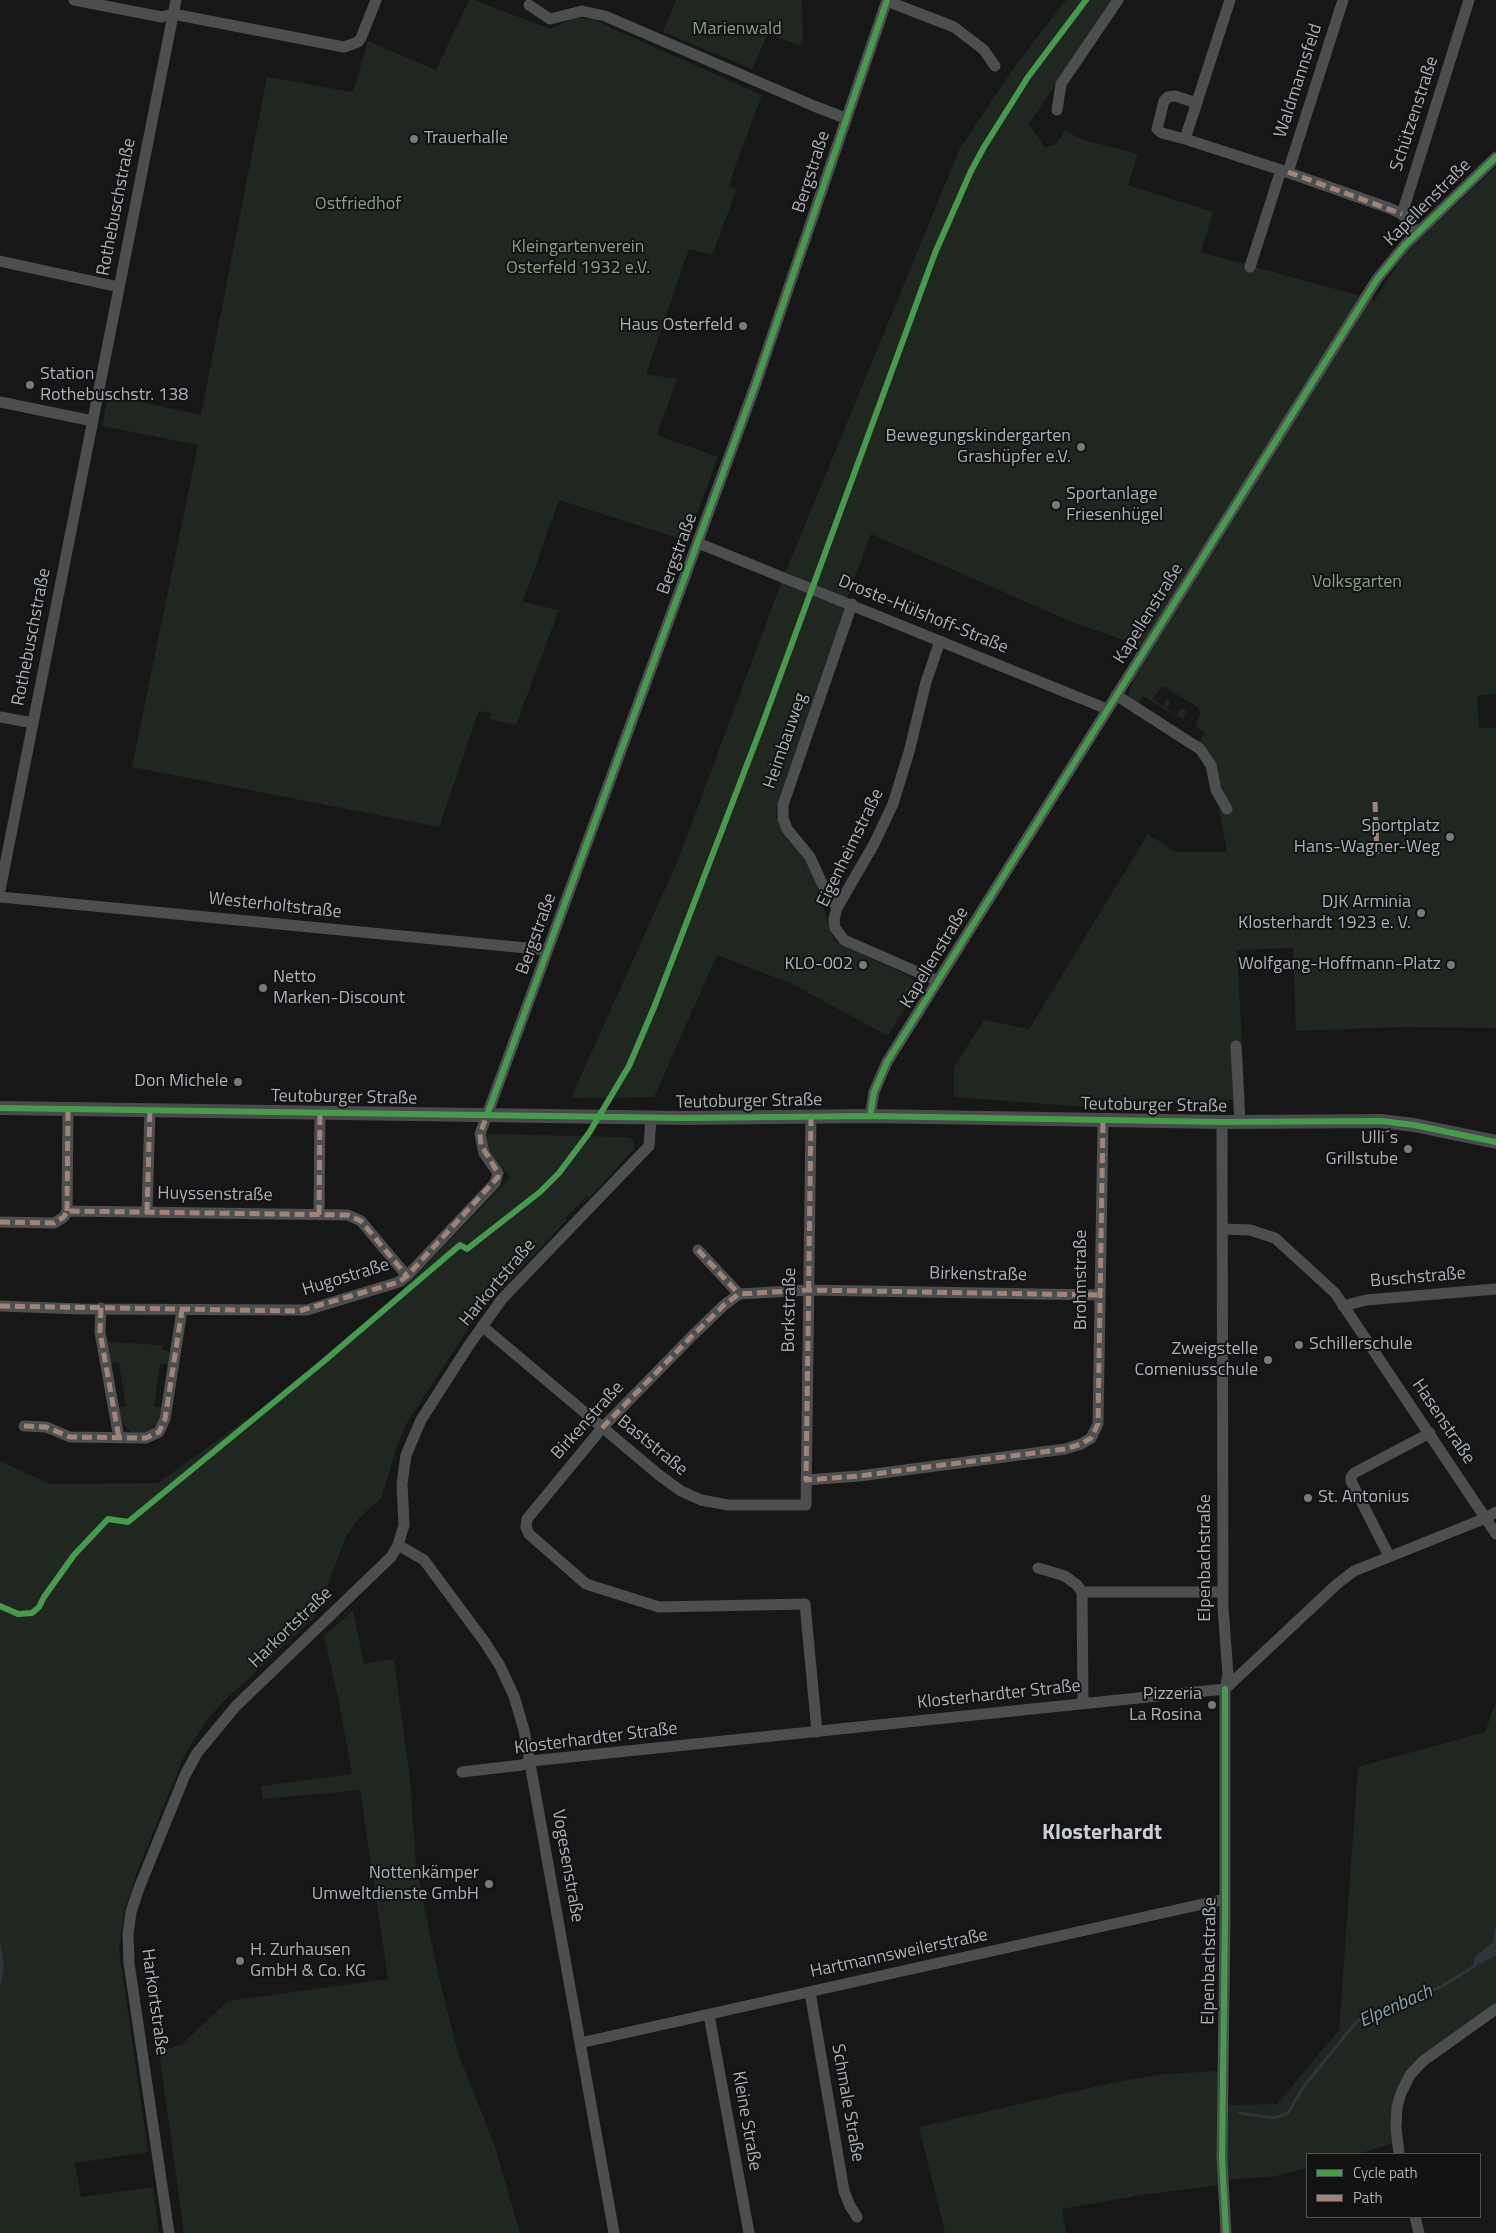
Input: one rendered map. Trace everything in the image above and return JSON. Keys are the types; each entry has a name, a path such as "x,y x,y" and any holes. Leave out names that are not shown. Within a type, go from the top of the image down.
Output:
{"main road":[{"name":"Teutoburger Straße","path":"0,1108 633,1118 870,1116 1222,1122 1381,1121 1414,1125 1496,1142"}],"street":[{"path":"74,0 162,17 173,14 344,47 358,42 361,38 376,0"},
{"name":"Rothebuschstraße","path":"0,890 176,0"},
{"path":"1057,110 1061,84 1118,0"},
{"path":"1185,139 1230,0"},
{"name":"Waldmannsfeld","path":"1250,267 1343,0"},
{"name":"Schützenstraße","path":"1402,214 1470,0"},
{"name":"Bergstraße","path":"487,1115 698,543 803,249 845,118 887,1 954,27 984,50 995,66"},
{"path":"529,4 550,19 578,11 594,12 845,118"},
{"path":"1197,103 1175,96 1168,97 1164,101 1157,129 1162,133 1285,171 1402,214 1417,233"},
{"name":"Kapellenstraße","path":"870,1116 879,1078 1107,709 1377,279 1417,233 1496,157"},
{"path":"0,261 119,287"},
{"path":"0,402 93,421"},
{"name":"Droste-Hülshoff-Straße","path":"698,543 1107,709"},
{"name":"Heimbauweg","path":"837,908 825,890 813,862 787,829 783,805 852,604"},
{"name":"Eigenheimstraße","path":"938,981 844,940 835,928 834,919 837,908 878,837 893,804 909,752 926,682 940,641"},
{"path":"1116,695 1200,749 1211,765 1216,790 1227,810"},
{"path":"0,717 33,724"},
{"name":"Westerholtstraße","path":"0,896 547,950"},
{"path":"1236,1046 1240,1122"},
{"path":"0,1222 54,1223 59,1221 67,1211 68,1109"},
{"path":"147,1212 150,1110"},
{"path":"319,1215 320,1113"},
{"name":"Hugostraße","path":"0,1306 299,1312 399,1282 407,1276 498,1178 496,1169 484,1153 481,1145 480,1134 487,1115"},
{"name":"Borkstraße","path":"806,1505 811,1116"},
{"name":"Harkortstraße","path":"169,2233 128,1948 129,1922 136,1895 185,1775 197,1753 236,1706 391,1558 398,1545 404,1525 403,1475 406,1456 411,1440 429,1408 482,1326 526,1273 649,1146 651,1118"},
{"name":"Brohmstraße","path":"806,1480 860,1476 1065,1449 1081,1444 1091,1438 1098,1424 1100,1359 1098,1295 1103,1120"},
{"name":"Elpenbachstraße","path":"1222,1122 1223,1592 1228,1675 1225,1689 1222,2168 1226,2233"},
{"name":"Huyssenstraße","path":"67,1211 348,1215 355,1217 407,1276"},
{"name":"Hasenstraße","path":"1223,1229 1257,1231 1275,1238 1335,1293 1430,1434 1491,1515 1496,1534"},
{"path":"698,1250 740,1294"},
{"name":"Buschstraße","path":"1343,1306 1366,1300 1496,1289"},
{"name":"Birkenstraße","path":"817,1732 805,1604 660,1608 586,1584 529,1534 526,1527 527,1519 602,1428 723,1306 740,1294 808,1290 1098,1295"},
{"path":"101,1308 100,1332 119,1438"},
{"path":"24,1426 46,1428 70,1437 146,1438 159,1432 162,1426 182,1310"},
{"name":"Baststraße","path":"482,1326 669,1484 701,1500 735,1505 806,1505"},
{"path":"1389,1556 1351,1481 1351,1477 1354,1473 1430,1434"},
{"path":"1225,1689 1337,1584 1354,1571 1491,1515"},
{"name":"Vogesenstraße","path":"398,1545 424,1560 500,1666 514,1696 531,1761 614,2233"},
{"path":"1038,1568 1065,1576 1077,1585 1082,1592 1083,1704"},
{"path":"1082,1592 1223,1592"},
{"name":"Klosterhardter Straße","path":"462,1772 522,1766 531,1761 1225,1689"},
{"name":"Hartmannsweilerstraße","path":"580,2043 1225,1899"},
{"name":"Schmale Straße","path":"810,1992 844,2191 857,2217"},
{"path":"1399,2153 1396,2128 1397,2107 1401,2093 1410,2075 1423,2061 1496,2009"},
{"name":"Kleine Straße","path":"709,2015 748,2233"},
{"path":"1415,2218 1419,2233"}],"green space":[{"path":"469,0 474,0 550,29 574,18 595,19 762,95 729,186 737,189 712,255 689,249 646,374 677,379 657,435 718,457 687,541 559,500 523,602 559,610 516,725 490,719 491,713 479,711 439,827 132,767 198,445 102,426 108,395 201,415 267,77 353,92 368,41 436,70"},
{"name":"Marienwald","path":"676,0 802,0 803,43 800,46 768,33 752,69 663,32"},
{"name":"Volksgarten","path":"1066,0 1111,0 1029,124 1045,148 1056,144 1065,130 1080,139 1138,154 1128,185 1213,212 1201,252 1375,300 1405,252 1496,167 1496,694 1477,696 1479,728 1496,728 1496,1028 1404,1027 1296,1031 1293,948 1237,950 1245,1099 1099,1108 954,1097 954,1067 984,1020 1029,1029 1148,834 1176,852 1227,852 1216,791 1198,752 1194,749 1205,733 1195,726 1200,715 1199,708 1161,687 1153,699 1163,706 1167,699 1171,702 1167,708 1177,715 1182,708 1187,711 1183,718 1187,722 1143,696 1137,704 1128,695 1144,647 1072,622 871,534 843,609 844,616 777,809 776,817 810,865 834,941 907,975 920,984 888,1036 792,984 717,955 654,1097 571,1098 678,860 781,583 960,148 1016,65"},
{"path":"483,1134 627,1137 632,1139 635,1144 633,1150 589,1198 587,1196 565,1218 567,1220 479,1312 407,1423 399,1441 381,1498 359,1518 346,1537 315,1617 221,1704 207,1720 185,1754 137,1872 124,1913 119,1950 148,2152 75,2163 81,2197 153,2187 159,2233 0,2233 0,1461 50,1484 158,1483 273,1400 387,1305 510,1178 487,1148"},
{"path":"107,1342 162,1345 162,1350 170,1352 168,1364 160,1364 154,1406 161,1408 159,1421 150,1432 139,1434 131,1432 121,1422 118,1407 126,1406 119,1363 110,1362"},
{"path":"353,1610 364,1664 394,1659 410,1779 416,1865 438,1974 457,2050 494,2144 520,2233 184,2233 159,2052 182,2044 228,2001 388,1979 360,1790 263,1799 261,1786 352,1774 339,1702 324,1636"},
{"path":"1496,1701 1496,2005 1408,2075 1394,2143 1361,2153 1306,2153 1306,2168 1276,2176 1225,2180 1225,2105 1277,2104 1339,2030 1358,1767 1485,1732"},
{"path":"1220,2071 1221,2185 1141,2195 1062,2209 1066,2233 942,2233 945,2232 919,2127 1111,2083 1162,2074"}],"shaded area":[{"path":"1496,1923 1496,1956 1473,1967 1475,1957 1493,1942"},
{"path":"0,1939 4,1967 0,1987"}],"waterway":[{"name":"Elpenbach","path":"1239,2113 1274,2118 1288,2113 1304,2086 1357,2021 1400,2001 1441,1987 1476,1965"}],"marked path":[{"path":"1288,172 1402,214"},
{"path":"1375,802 1377,854"},
{"path":"67,1211 68,1109"},
{"path":"147,1212 150,1110"},
{"path":"319,1215 320,1113"},
{"path":"0,1306 299,1311 399,1282 407,1276 498,1177 498,1173 481,1145 480,1134 487,1115"},
{"path":"811,1116 806,1480 859,1476 1065,1449 1081,1444 1091,1438 1098,1424 1103,1120"},
{"path":"0,1222 54,1223 64,1217 67,1211 348,1215 361,1221 407,1276"},
{"path":"698,1250 739,1294"},
{"path":"602,1428 693,1335 723,1306 739,1294 808,1290 1098,1295"},
{"path":"101,1308 100,1332 119,1438"},
{"path":"24,1426 46,1427 70,1437 146,1438 159,1432 165,1419 182,1310"}],"cycle path":[{"path":"487,1115 755,386 887,0"},
{"path":"0,1606 18,1614 32,1613 39,1607 74,1555 108,1519 128,1522 323,1362 460,1245 467,1249 540,1192 559,1173 589,1133 629,1066 655,1005 761,728 935,253 971,171 984,147 1028,77 1086,0"},
{"path":"870,1116 874,1092 887,1062 1377,279 1405,245 1496,157"},
{"path":"0,1108 684,1118 870,1116 1222,1122 1381,1121 1414,1125 1496,1142"},
{"path":"1225,1689 1222,2159 1226,2233"}],"place":[{"name":"Trauerhalle","path":"414,139"},
{"name":"Haus Osterfeld","path":"743,326"},
{"name":"Station Rothebuschstr. 138","path":"30,385"},
{"name":"Bewegungskindergarten Grashüpfer e.V.","path":"1081,447"},
{"name":"Sportanlage Friesenhügel","path":"1056,505"},
{"name":"Sportplatz Hans-Wagner-Weg","path":"1450,837"},
{"name":"DJK Arminia Klosterhardt 1923 e. V.","path":"1421,913"},
{"name":"KLO-002","path":"863,965"},
{"name":"Wolfgang-Hoffmann-Platz","path":"1451,965"},
{"name":"Netto Marken-Discount","path":"263,988"},
{"name":"Don Michele","path":"238,1082"},
{"name":"Ulli´s Grillstube","path":"1408,1149"},
{"name":"Schillerschule","path":"1299,1345"},
{"name":"Zweigstelle Comeniusschule","path":"1268,1360"},
{"name":"St. Antonius","path":"1308,1498"},
{"name":"Pizzeria La Rosina","path":"1212,1705"},
{"name":"Nottenkämper Umweltdienste GmbH","path":"489,1884"},
{"name":"H. Zurhausen GmbH & Co. KG","path":"240,1961"}],"district":[{"name":"Klosterhardt","path":"1102,1834"}],"park label":[{"name":"Ostfriedhof","path":"358,205"},
{"name":"Kleingartenverein Osterfeld 1932 e.V.","path":"578,258"}]}
